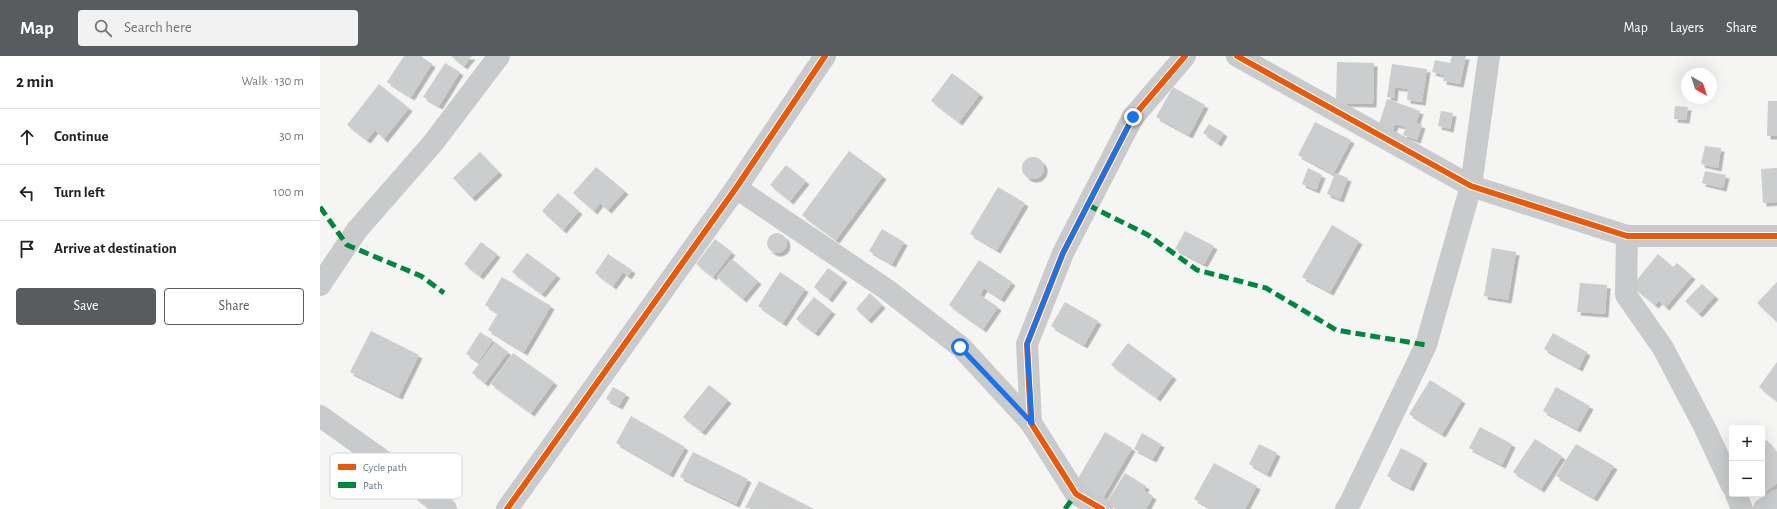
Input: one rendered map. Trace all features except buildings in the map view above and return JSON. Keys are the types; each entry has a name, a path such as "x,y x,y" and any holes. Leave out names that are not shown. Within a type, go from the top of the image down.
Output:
{"street":[{"path":"320,285 357,230 433,143 499,56"},
{"path":"507,509 736,188 826,56"},
{"path":"1032,423 1027,344 1063,253 1133,117 1185,56"},
{"path":"1237,56 1471,186 1627,236 1777,236"},
{"path":"1346,509 1426,345 1471,186 1489,56"},
{"path":"736,188 886,288 960,347 1032,423 1076,494 1102,509"},
{"path":"1627,236 1626,295 1663,348 1705,428 1729,480"},
{"path":"320,416 372,453"},
{"path":"1737,497 1742,509"},
{"path":"433,499 446,509"},
{"path":"1764,509 1777,500"}],"marked path":[{"path":"1088,205 1148,235 1197,270 1266,288 1336,330 1426,345"},
{"path":"320,207 347,245 421,276 444,293"},
{"path":"1065,509 1076,494"}],"cycle path":[{"path":"507,509 736,188 825,56"},
{"path":"1102,509 1076,494 1031,423 1027,344 1063,253 1133,117 1185,56"},
{"path":"1237,56 1471,186 1627,236 1777,236"}],"route":[{"path":"960,347 1032,423 1027,344 1063,253 1133,117"}]}
